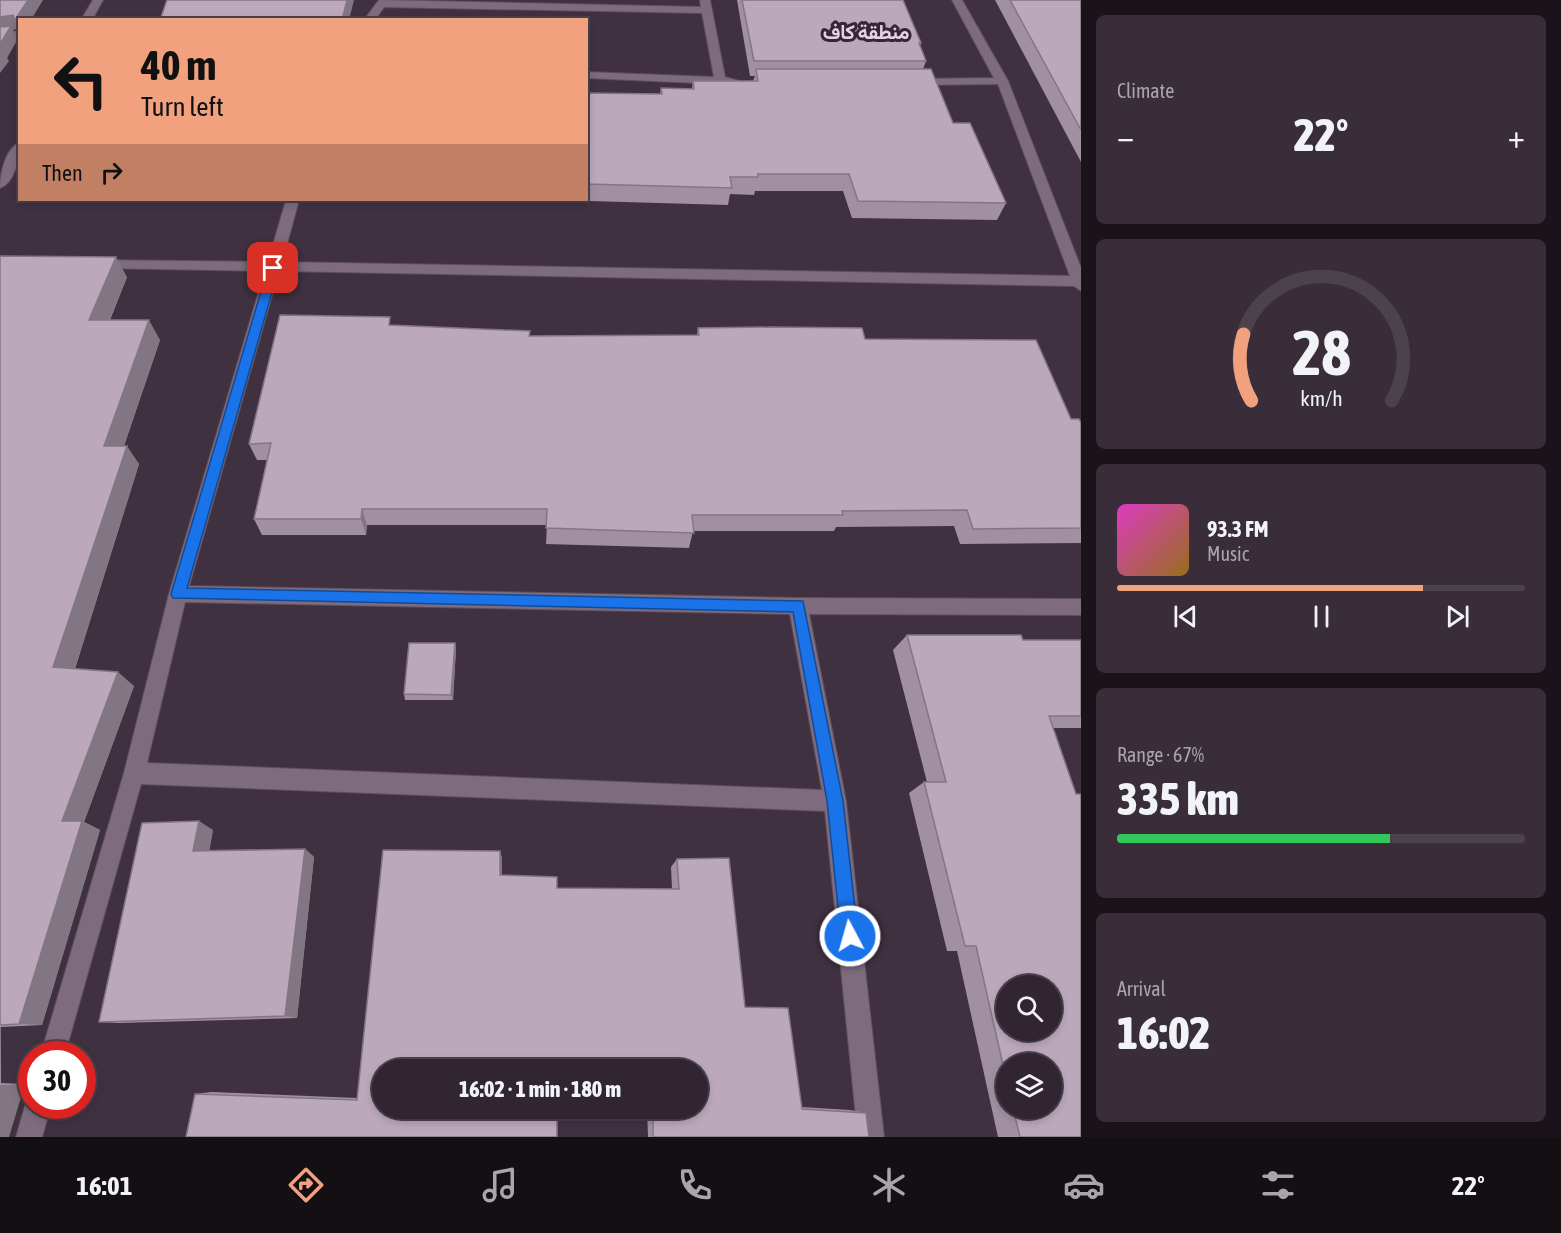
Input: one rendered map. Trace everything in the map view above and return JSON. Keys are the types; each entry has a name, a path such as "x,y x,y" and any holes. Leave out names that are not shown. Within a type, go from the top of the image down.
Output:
{"street":[{"path":"87,18 99,0"},
{"path":"83,263 1080,283 1002,81 957,0"},
{"path":"371,18 383,2 706,5 720,81"},
{"path":"0,36 18,34"},
{"path":"588,75 743,81"},
{"path":"906,82 1002,81"},
{"path":"0,184 18,150"},
{"path":"57,1041 134,773 178,594 293,201"},
{"path":"178,594 798,606 1081,607"},
{"path":"798,606 835,801 871,1137"},
{"path":"134,773 835,801"},
{"path":"29,1137 34,1119"}],"building":[{"path":"0,0 28,0 15,20 13,15 0,17"},
{"path":"167,0 347,0 342,18 161,18"},
{"path":"742,0 903,0 926,61 754,61"},
{"path":"1010,0 1081,0 1081,130"},
{"path":"11,26 0,44 0,27"},
{"path":"756,69 931,69 953,123 970,123 1006,203 858,201 849,174 758,174 758,177 730,177 732,188 588,184 588,93 662,94 661,88 694,89 693,81 758,81"},
{"path":"0,256 116,257 89,320 149,320 104,446 127,446 53,667 118,672 62,821 82,821 19,1024 0,1025"},
{"path":"280,315 390,317 389,325 530,331 529,336 699,335 698,328 772,327 862,328 865,339 1036,340 1071,419 1079,419 1081,423 1081,528 973,529 967,510 842,511 843,515 692,515 694,533 546,528 547,509 362,509 361,519 254,519 271,443 249,444"},
{"path":"907,635 1021,635 1023,640 1081,640 1081,716 1049,716 1076,794 1081,794 1081,1137 1020,1137 1016,1119 1062,1119 1062,1053 1000,1053 998,1041 1062,1041 1062,975 996,975 996,1034 976,946 965,946 924,782 946,782"},
{"path":"409,643 455,643 451,695 404,694"},
{"path":"199,821 193,851 305,849 285,1016 99,1022 142,823"},
{"path":"383,850 500,851 500,875 557,877 557,888 679,889 677,859 729,858 745,1007 788,1008 802,1109 866,1113 869,1137 653,1137 653,1119 708,1119 708,1059 372,1059 372,1119 557,1119 557,1137 186,1137 195,1094 357,1100"}],"district":[{"name":"منطقة كاف","path":"866,32"}],"route":[{"path":"273,268 178,594 798,606 835,801 850,936"}]}
